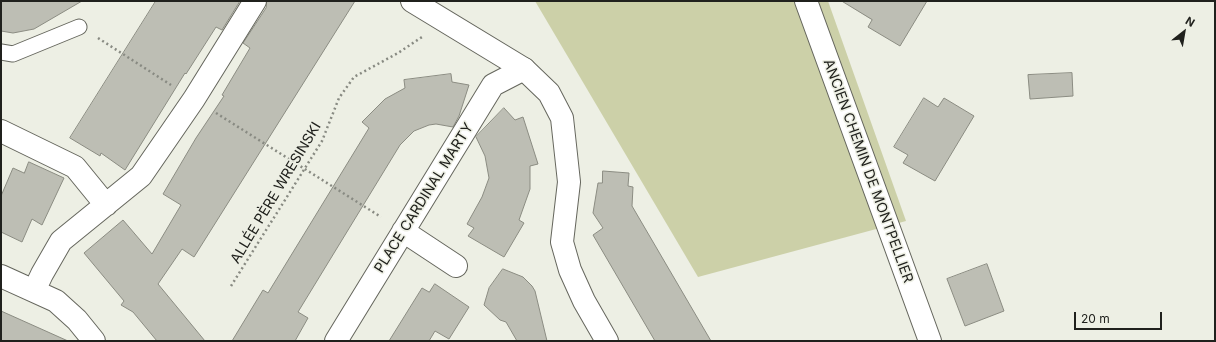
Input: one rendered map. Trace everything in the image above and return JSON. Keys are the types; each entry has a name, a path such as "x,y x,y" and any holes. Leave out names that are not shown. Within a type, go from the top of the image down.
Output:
{"street":[{"path":"34,291 61,241 141,176 194,99 255,1"},
{"path":"412,1 524,69 549,93 562,118 569,182 562,242 570,270 584,302 607,341"},
{"name":"ANCIEN CHEMIN DE MONTPELLIER","path":"806,1 930,341"},
{"name":"PLACE CARDINAL MARTY","path":"336,341 493,85 524,69"},
{"path":"1,131 75,167 106,205"},
{"path":"403,231 456,266"},
{"path":"1,276 56,301 77,320 94,341"}],"lane":[{"path":"1,52 13,54 79,27"}],"path":[{"name":"ALLÉE PÈRE WRESINSKI","path":"231,286 322,141 340,98 354,77 398,53 446,22"},
{"path":"79,27 403,231"}],"green space":[{"path":"535,1 828,1 906,221 698,277"}],"building":[{"path":"1,1 82,1 34,29 13,33 1,31"},
{"path":"156,1 240,1 222,30 216,27 186,74 185,73 125,170 101,153 100,156 70,138"},
{"path":"267,1 355,1 194,257 182,249 158,284 205,341 157,341 133,312 121,305 124,301 84,253 123,220 152,254 181,205 163,194 196,138 224,96 222,95 250,48 243,43 266,8"},
{"path":"842,1 927,1 900,46 868,27 872,20"},
{"path":"1072,73 1073,96 1030,99 1028,75"},
{"path":"451,74 452,82 469,85 459,116 453,127 436,124 429,125 414,131 400,145 298,312 308,318 295,341 232,341 263,290 268,293 369,128 362,122 385,99 405,88 404,80"},
{"path":"924,98 938,107 944,98 974,116 935,181 903,163 908,155 894,147"},
{"path":"504,108 515,120 523,117 538,164 530,166 530,189 519,220 524,223 504,257 468,236 474,228 467,224 482,197 489,178 485,156 476,137"},
{"path":"29,162 64,178 42,225 32,219 22,242 1,232 1,196 13,168 24,173"},
{"path":"603,171 629,173 628,186 633,187 632,206 711,341 655,341 593,235 603,228 593,213 598,183 602,183"},
{"path":"987,264 1004,311 965,326 947,279"},
{"path":"503,269 523,277 532,286 535,291 547,341 517,341 506,322 500,320 484,305 489,288"},
{"path":"435,284 469,307 449,339 435,331 429,341 389,341 422,288 429,292"},
{"path":"1,311 68,341 1,341"}]}
